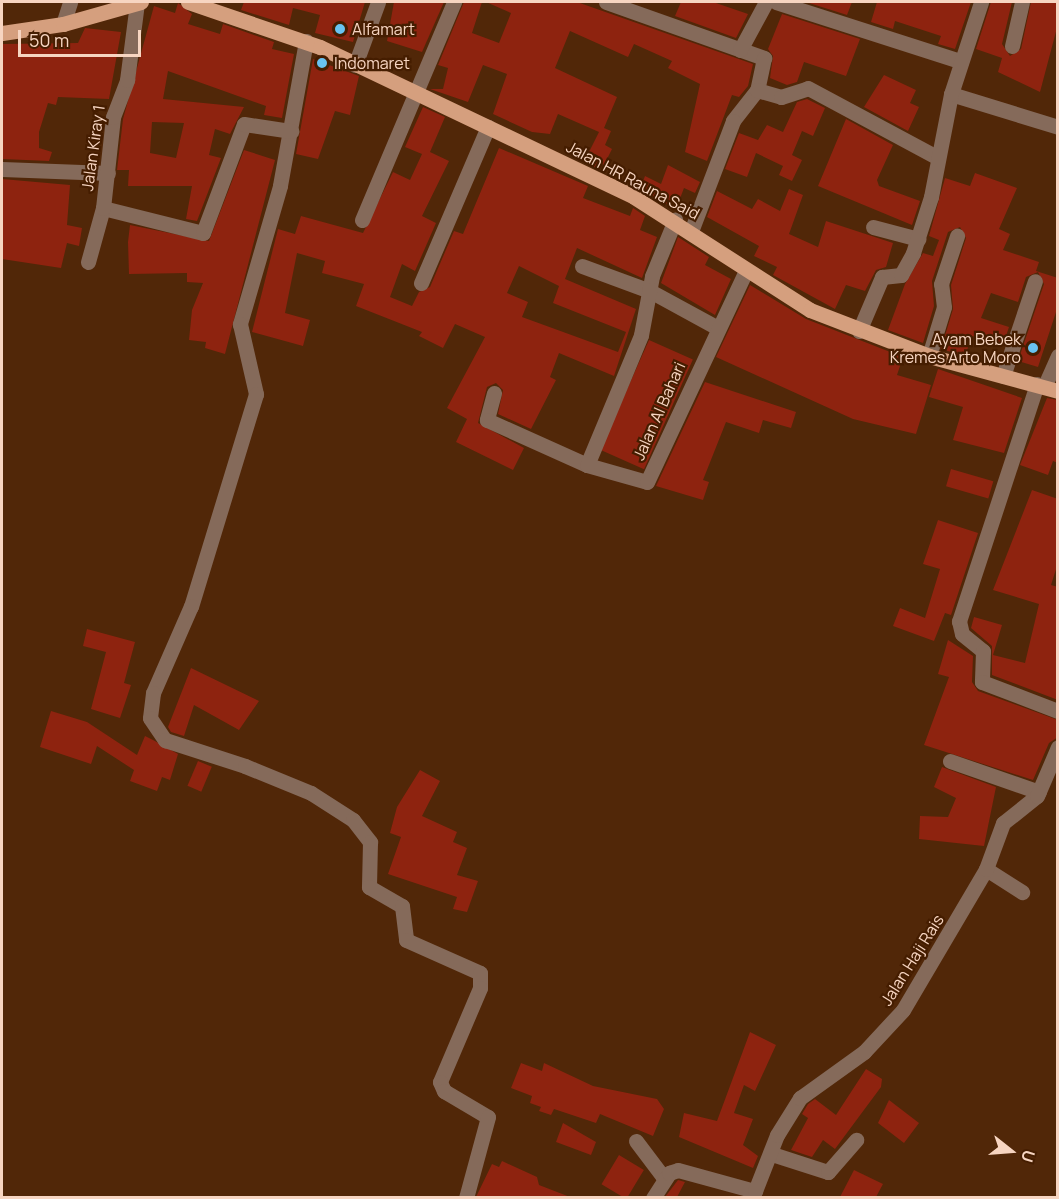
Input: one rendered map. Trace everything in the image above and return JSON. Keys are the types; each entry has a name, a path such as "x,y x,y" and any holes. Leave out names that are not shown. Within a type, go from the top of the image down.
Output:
{"main road":[{"path":"2,33 63,24 139,2"},
{"name":"Jalan HR Rauna Said","path":"188,2 306,41 417,92 692,229 746,271 859,331 929,356 1047,386"}],"street":[{"path":"63,24 70,2"},
{"name":"Jalan Kiray 1","path":"88,262 103,208 139,2"},
{"path":"355,65 378,2"},
{"path":"362,220 454,2"},
{"path":"606,2 764,58 757,90 733,121 692,229"},
{"path":"740,50 766,2"},
{"path":"776,2 960,61"},
{"path":"859,331 882,277 901,275 918,239 931,197 935,156 951,94 981,2"},
{"path":"1012,45 1022,2"},
{"path":"306,41 291,131 240,324 256,394 191,606 153,693 154,729 165,740 311,794 353,820 370,842 369,887 402,906 406,940 482,977 440,1082 444,1091 488,1117 466,1197"},
{"path":"757,90 782,97 808,88 935,156"},
{"path":"951,94 1058,127"},
{"path":"103,208 205,232 244,124 291,131"},
{"path":"421,283 488,128"},
{"path":"2,169 108,173"},
{"path":"587,465 638,345 650,291 675,220"},
{"path":"873,227 918,239"},
{"path":"929,356 944,307 941,284 957,236"},
{"path":"582,266 650,291 718,328"},
{"name":"Jalan Al Bahari","path":"494,393 487,420 587,465 647,482 746,271"},
{"path":"1003,376 1035,281"},
{"path":"1058,356 965,594 959,630 983,651 982,682 1058,711"},
{"name":"Jalan Haji Rais","path":"664,1179 678,1170 754,1194 772,1154 777,1135 800,1098 889,1028 947,939 986,869 1003,823 1039,792 1058,747"},
{"path":"950,761 1039,792"},
{"path":"986,869 1022,892"},
{"path":"772,1154 828,1172 856,1140"},
{"path":"636,1141 664,1179 654,1197"}],"building":[{"path":"244,2 365,2 353,42 315,33 320,15 293,8 289,25 241,10"},
{"path":"394,2 444,2 422,52 387,41"},
{"path":"464,2 482,2 472,33 499,43 511,13 486,2 577,2 753,64 748,86 739,97 732,95 707,161 685,152 700,84 668,68 672,61 634,44 628,57 570,31 555,68 617,97 604,128 611,131 605,145 612,149 604,165 598,162 596,168 584,162 599,132 558,114 550,134 532,132 493,114 507,74 483,65 468,102 430,89 443,89 448,68 438,65"},
{"path":"681,2 713,2 748,14 736,38 675,16"},
{"path":"806,2 852,2 847,15"},
{"path":"877,2 971,2 955,49 938,44 941,36 895,21 893,29 871,22"},
{"path":"991,2 1012,2 1002,44 1010,56 1021,49 1031,2 1058,2 1058,24 1040,92 998,72 1002,58 976,49"},
{"path":"178,3 192,14 188,24 220,34 223,24 274,42 272,49 294,54 282,118 264,115 266,106 168,71 163,99 244,107 230,134 215,129 209,155 221,158 197,221 186,219 192,186 128,186 129,170 117,170 123,119 154,6 175,13","holes":["152,122 184,123 176,158 150,153"]},
{"path":"782,14 860,39 846,76 804,62 797,82 787,85 770,78 773,56 768,49"},
{"path":"85,28 121,32 109,99 58,97 56,105 48,103 39,132 39,148 52,152 49,161 2,159 3,44 78,43"},
{"path":"313,59 359,76 350,115 335,111 318,159 296,154"},
{"path":"884,75 916,90 910,103 919,107 908,131 864,107"},
{"path":"807,99 825,108 813,136 802,131 792,155 802,160 792,181 779,175 783,166 756,153 747,177 725,169 739,133 758,140 767,125 783,132 797,102"},
{"path":"423,107 445,117 430,152 449,161 422,216 436,223 415,271 402,264 390,297 412,306 419,292 430,287 454,231 463,234 499,148 588,186 583,198 630,216 633,208 645,216 640,230 657,237 642,278 577,248 565,279 636,309 614,376 559,353 550,377 556,380 531,429 498,414 503,390 496,383 487,387 478,423 524,448 513,470 456,442 467,419 447,408 485,337 455,324 443,348 419,336 422,332 356,306 364,284 322,273 325,261 297,253 285,313 310,320 303,346 252,332 278,229 295,234 301,216 363,233 393,172 410,180 422,154 405,147","holes":["519,266 559,286 553,303 626,332 618,352 522,317 528,302 507,293"]},
{"path":"846,119 893,145 877,180 879,186 920,201 912,225 818,186"},
{"path":"244,150 275,160 225,354 205,348 206,342 189,340 192,310 203,283 187,282 187,273 129,274 128,242 130,225 209,241"},
{"path":"668,165 700,182 695,193 684,188 676,209 640,189 645,176 661,184"},
{"path":"975,173 1017,188 999,229 1010,234 1003,250 1039,262 1036,271 1058,278 1058,306 1038,367 1018,361 1044,284 1038,272 1026,277 1018,302 991,293 981,318 1009,327 1003,345 972,336 965,356 941,349 953,309 951,285 966,238 960,227 948,232 932,281 934,306 923,343 888,330 905,284 923,253 933,256 939,240 929,236 945,178 970,186"},
{"path":"2,179 70,185 67,225 82,228 79,246 67,243 61,268 2,259"},
{"path":"789,189 803,195 789,234 818,247 826,221 893,243 886,267 876,270 865,291 846,285 835,309 773,275 777,267 754,256 759,246 707,217 717,191 752,209 758,199 780,211"},
{"path":"678,237 709,257 705,265 731,279 715,315 661,283"},
{"path":"750,285 806,319 903,357 897,375 931,385 916,434 853,419 716,357"},
{"path":"649,340 693,360 644,469 600,450"},
{"path":"938,369 1022,398 1004,453 953,440 963,407 929,397"},
{"path":"705,382 796,412 791,428 763,420 759,433 726,422 703,480 709,482 703,500 656,486"},
{"path":"1047,398 1058,400 1058,463 1053,461 1048,475 1020,465"},
{"path":"951,469 993,481 988,498 946,486"},
{"path":"1032,490 1058,499 1058,563 1051,585 1058,587 1058,700 992,675 992,646 971,628 974,617 1002,625 993,655 1025,663 1039,604 993,590"},
{"path":"938,520 978,533 951,615 945,613 934,641 893,626 900,608 925,618 940,569 923,564"},
{"path":"87,629 135,642 124,683 131,685 120,718 91,709 106,652 83,646"},
{"path":"948,640 973,656 972,682 978,691 1058,720 1058,737 1049,743 1033,780 924,745 949,677 938,674"},
{"path":"191,668 259,701 239,730 194,705 184,736 171,732 168,727"},
{"path":"51,711 87,722 137,755 145,736 178,754 170,780 162,777 157,791 130,781 134,770 97,746 91,764 40,747"},
{"path":"198,761 212,767 201,792 187,786"},
{"path":"942,767 996,787 984,846 919,839 920,816 948,817 956,798 934,787"},
{"path":"420,770 440,781 422,816 457,832 453,842 467,848 457,875 478,881 467,912 453,909 457,897 388,874 401,837 390,833 397,807"},
{"path":"750,1032 776,1045 755,1091 744,1085 734,1113 753,1119 743,1145 758,1156 753,1168 679,1137 684,1113 717,1121"},
{"path":"521,1063 542,1071 544,1063 593,1086 657,1099 664,1109 653,1136 600,1114 596,1123 554,1109 551,1115 539,1111 541,1107 530,1103 532,1096 511,1088"},
{"path":"866,1069 882,1079 881,1087 835,1149 823,1140 812,1157 791,1150 808,1118 802,1114 808,1104 815,1099 836,1115"},
{"path":"889,1100 919,1123 904,1143 878,1123"},
{"path":"563,1123 596,1142 591,1155 556,1142"},
{"path":"619,1155 644,1170 627,1198 601,1184"},
{"path":"502,1161 537,1177 539,1185 570,1197 476,1197 492,1164 499,1167"},
{"path":"854,1170 883,1184 876,1197 840,1197"},
{"path":"678,1180 685,1182 677,1197 665,1197"}],"place":[{"name":"Alfamart","path":"340,29"},
{"name":"Indomaret","path":"322,63"},
{"name":"Ayam Bebek Kremes Arto Moro","path":"1033,348"}]}
